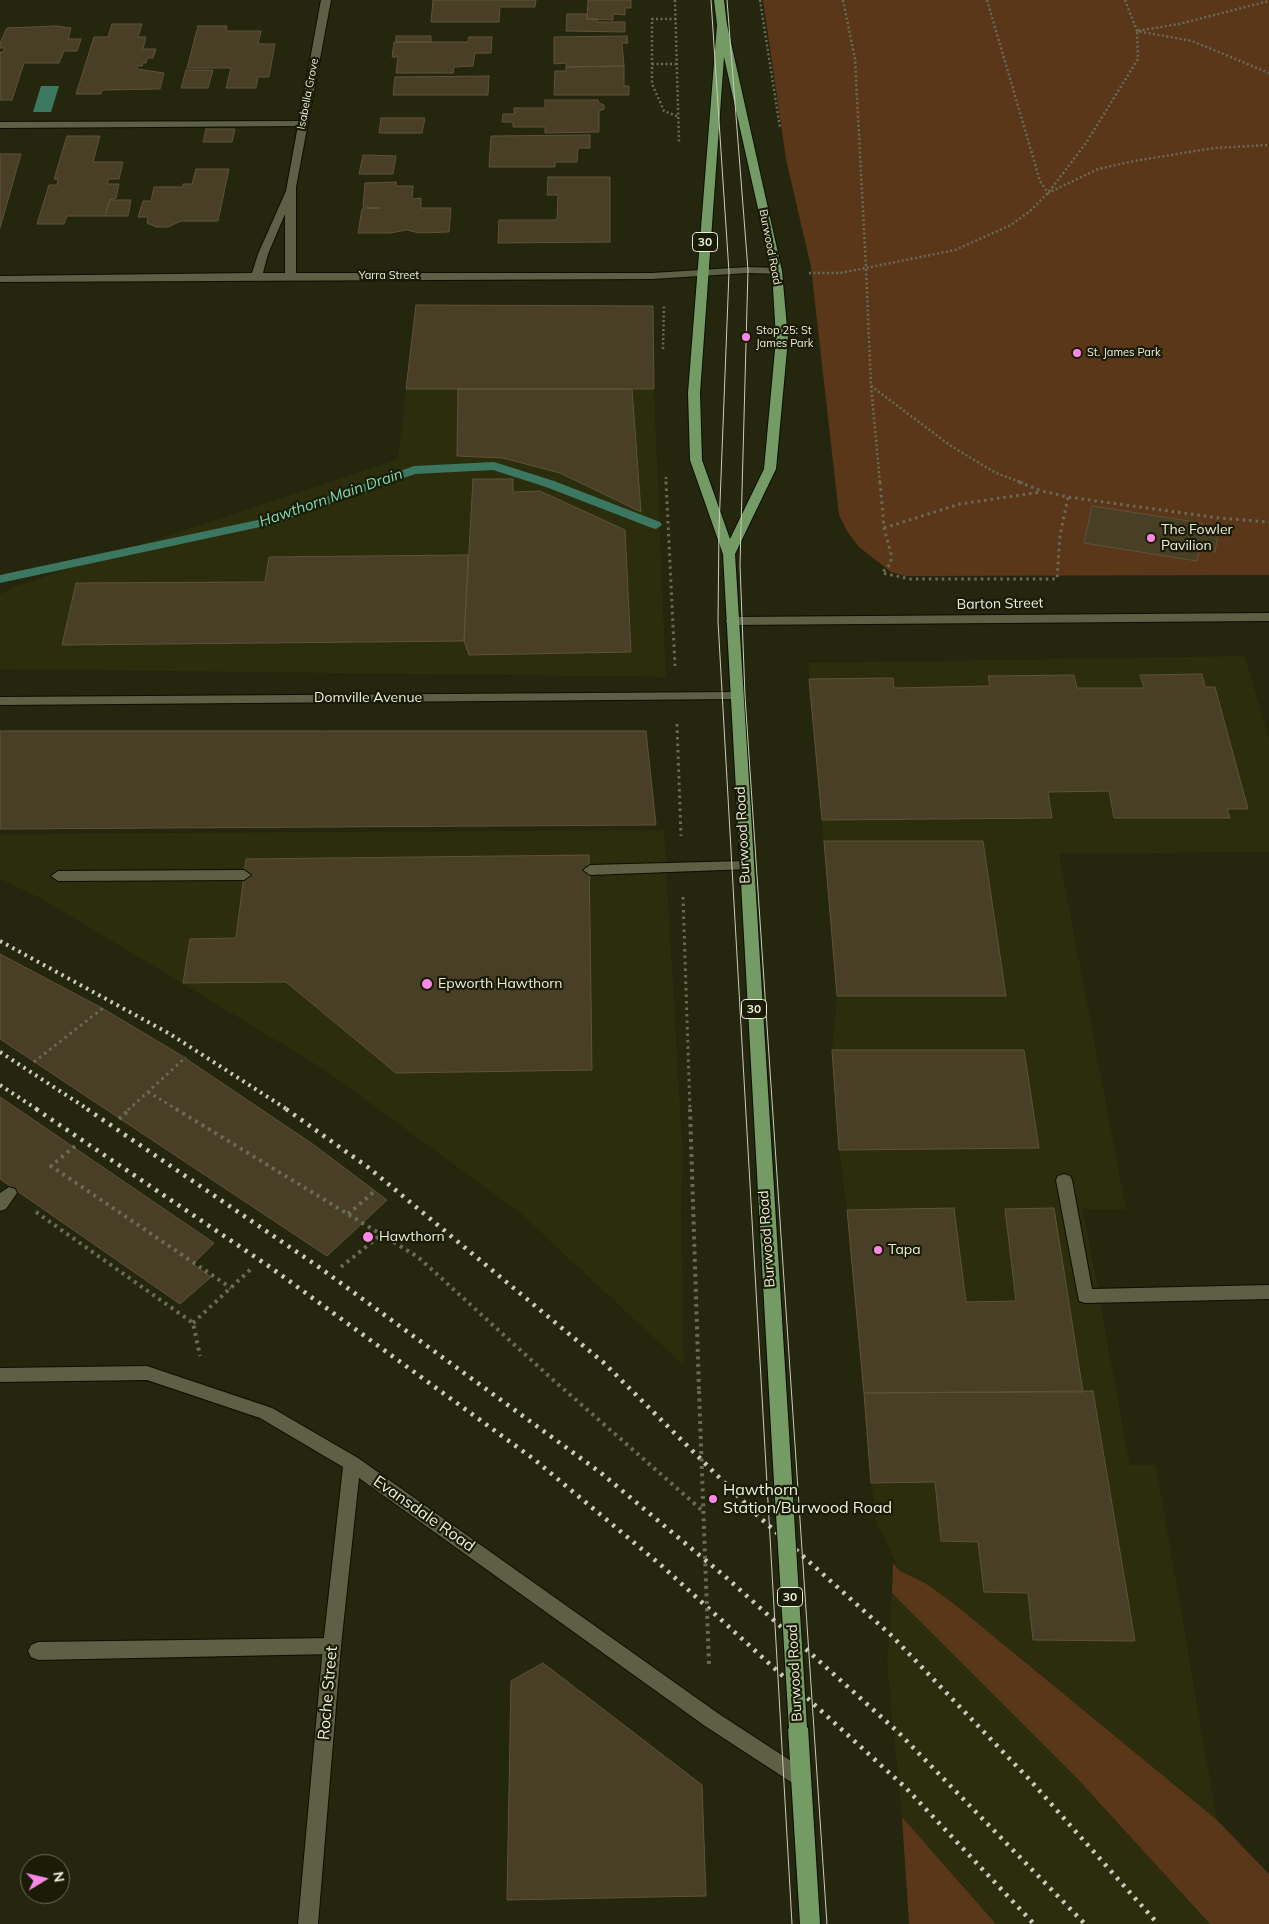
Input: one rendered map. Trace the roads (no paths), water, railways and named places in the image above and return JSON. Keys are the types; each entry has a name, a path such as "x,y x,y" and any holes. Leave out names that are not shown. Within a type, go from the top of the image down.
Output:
{"main road":[{"name":"Burwood Road","path":"719,0 722,25 777,271 782,354 770,469 728,554"},
{"name":"Burwood Road","path":"722,25 694,394 696,460 728,554 745,866 810,1924"}],"street":[{"name":"Isabella Grove","path":"290,276 291,187 326,0"},
{"path":"0,125 303,124"},
{"name":"Isabella Grove","path":"258,276 263,254 291,187"},
{"name":"Yarra Street","path":"0,279 258,276 663,276 748,270 777,271"},
{"name":"Barton Street","path":"732,621 1269,616"},
{"name":"Domville Avenue","path":"0,701 735,696"},
{"path":"590,870 745,866"},
{"path":"58,876 244,875"},
{"path":"1064,1180 1084,1296 1269,1292"},
{"name":"Evansdale Road","path":"0,1375 146,1373 266,1413 352,1463 712,1720 801,1778"},
{"name":"Roche Street","path":"308,1924 332,1646 352,1463"},
{"path":"38,1651 332,1646"}],"waterway":[{"name":"Hawthorn Main Drain","path":"0,579 270,521 414,470 494,466 550,484 656,525"}],"tram line":[{"path":"711,0 729,272 719,528 718,621 792,1924"},
{"path":"727,0 748,270 740,565 745,696 827,1924"}],"railway":[{"path":"0,941 170,1034 288,1110"},
{"path":"0,1052 89,1110"},
{"path":"0,1085 38,1110"},
{"path":"36,1109 270,1267 535,1460 662,1566 906,1788 1034,1924"},
{"path":"87,1109 316,1265 601,1473 728,1579 898,1732 1085,1924"},
{"path":"286,1109 369,1168 604,1363 757,1515 892,1636 1029,1779 1158,1924"}],"place":[{"name":"Stop 25: St James Park","path":"746,337"},
{"name":"St. James Park","path":"1077,353"},
{"name":"The Fowler Pavilion","path":"1151,538"},
{"name":"Epworth Hawthorn","path":"427,984"},
{"name":"Hawthorn","path":"368,1237"},
{"name":"Tapa","path":"878,1250"},
{"name":"Hawthorn Station/Burwood Road","path":"713,1499"}]}
